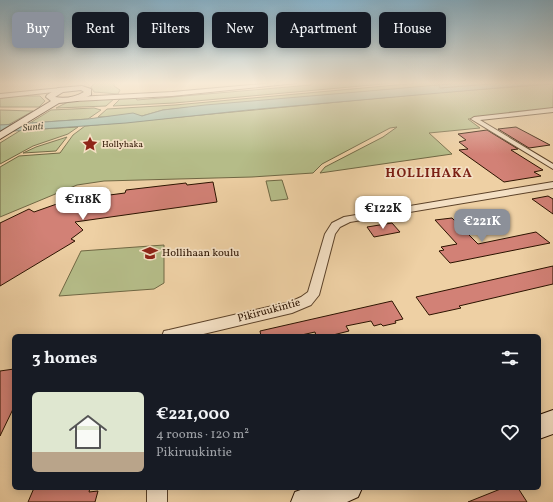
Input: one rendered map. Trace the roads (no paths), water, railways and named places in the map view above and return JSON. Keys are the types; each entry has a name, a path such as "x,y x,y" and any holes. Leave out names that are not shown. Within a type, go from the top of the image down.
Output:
{"main road":[{"path":"1,135 48,106"},
{"path":"541,426 553,422"},
{"path":"306,502 343,490"}],"street":[{"path":"553,110 474,118 553,167"},
{"name":"Pikiruukintie","path":"177,334 292,307 311,298 330,234 336,225 347,219 553,185"},
{"path":"156,502 157,490"}],"water":[{"name":"Sunti","path":"193,106 288,106 126,123 0,132 0,125 88,119 133,113 142,116 163,110"}],"place":[{"name":"Hollyhaka","path":"90,144"},
{"name":"Hollihaan koulu","path":"150,253"}],"district":[{"name":"HOLLIHAKA","path":"429,174"}]}
